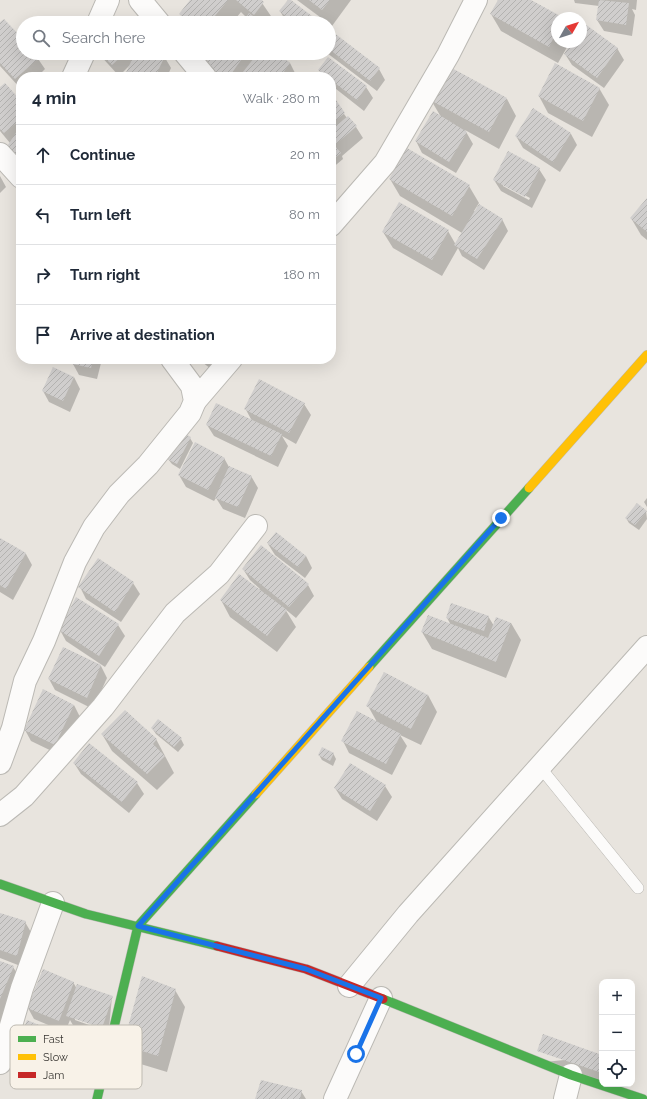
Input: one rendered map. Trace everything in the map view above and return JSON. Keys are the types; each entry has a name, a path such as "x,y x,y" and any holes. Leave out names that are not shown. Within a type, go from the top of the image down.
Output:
{"street":[{"path":"101,16 108,0"},
{"path":"140,0 153,16"},
{"path":"336,218 385,163 448,55 476,0"},
{"path":"75,72 81,60"},
{"path":"191,60 201,72"},
{"path":"0,154 16,172"},
{"path":"115,1025 138,926 647,354"},
{"path":"176,364 192,386 195,401"},
{"path":"0,763 13,728 25,681 44,641 75,562 94,527 119,494 148,465 190,413 195,401 227,364"},
{"path":"0,816 24,796 103,707 175,613 219,574 256,526"},
{"path":"349,986 408,914 647,647"},
{"path":"0,884 53,903 117,922 306,969 571,1075 643,1099"},
{"path":"11,1025 22,988 53,903"},
{"path":"335,1099 381,998"},
{"path":"0,1063 10,1029"},
{"path":"565,1099 571,1075"},
{"path":"97,1099 99,1089"}],"lane":[{"path":"540,767 638,888"}],"building":[{"path":"190,0 228,0 215,16 181,16 179,14"},
{"path":"236,0 262,0 264,2 254,15"},
{"path":"288,0 291,0 312,16 286,16 279,11"},
{"path":"309,0 330,0 322,10"},
{"path":"498,0 531,0 553,12 551,12 551,43 549,47 490,14"},
{"path":"599,0 629,3 626,25 596,20"},
{"path":"4,19 16,32 16,60 37,60 23,72 16,72 15,79 0,63 0,22"},
{"path":"587,25 618,48 597,78 564,54 568,48 587,48"},
{"path":"336,34 380,68 370,81 336,54"},
{"path":"107,60 117,60 112,65"},
{"path":"132,60 163,60 157,72 126,72"},
{"path":"196,60 241,60 233,72 212,72"},
{"path":"252,60 286,60 290,63 284,72 243,72"},
{"path":"326,60 332,60 367,86 357,100 336,84 336,72 321,72 318,70"},
{"path":"555,63 600,88 583,121 538,96"},
{"path":"448,66 507,98 489,132 430,100"},
{"path":"5,83 16,95 16,123 4,133 0,129 0,87"},
{"path":"336,100 345,113 336,120"},
{"path":"533,108 571,133 553,162 515,136"},
{"path":"433,111 467,132 449,162 415,141"},
{"path":"348,116 357,126 336,144 336,126"},
{"path":"16,133 16,156 15,158 4,151"},
{"path":"336,147 341,153 336,157"},
{"path":"407,148 470,185 452,216 389,179"},
{"path":"508,151 540,168 525,197 493,180"},
{"path":"647,198 647,232 630,218"},
{"path":"399,202 449,230 432,260 382,232"},
{"path":"479,204 503,219 477,259 454,245"},
{"path":"72,364 92,364 91,368"},
{"path":"53,367 74,377 63,401 42,391"},
{"path":"259,379 305,403 289,433 244,409"},
{"path":"216,403 282,434 271,456 206,425"},
{"path":"181,432 191,437 177,464 167,459"},
{"path":"195,442 225,458 208,490 178,475"},
{"path":"229,466 252,476 238,507 215,498"},
{"path":"637,503 647,511 635,525 625,518"},
{"path":"276,532 306,556 298,567 267,543"},
{"path":"0,538 26,553 6,589 0,585"},
{"path":"261,545 309,584 289,607 242,569"},
{"path":"98,558 134,582 115,612 78,587"},
{"path":"239,574 287,610 267,636 220,600"},
{"path":"76,597 119,624 99,656 59,630"},
{"path":"451,603 489,616 484,631 446,618"},
{"path":"428,615 488,638 496,617 511,623 496,662 421,632"},
{"path":"63,647 101,665 87,698 48,679"},
{"path":"384,672 428,695 411,729 366,706"},
{"path":"43,689 74,705 55,745 24,730"},
{"path":"125,710 157,739 153,744 165,756 147,774 101,734"},
{"path":"357,711 401,734 386,764 341,741"},
{"path":"158,719 182,738 174,747 151,728"},
{"path":"89,743 138,782 122,802 73,763"},
{"path":"322,747 334,753 330,761 318,755"},
{"path":"350,763 386,785 370,811 334,788"},
{"path":"0,913 26,921 17,956 0,950"},
{"path":"0,961 14,966 0,999"},
{"path":"43,969 74,982 59,1021 27,1008"},
{"path":"142,976 176,989 158,1056 142,1051 142,1025 129,1025"},
{"path":"77,984 113,996 103,1025 93,1025 66,1016"},
{"path":"27,1020 39,1025 25,1025"},
{"path":"543,1034 599,1054 599,1072 537,1051"},
{"path":"261,1080 302,1090 300,1099 255,1099"}],"traffic: fast":[{"path":"369,667 529,488"},
{"path":"115,1025 138,926 256,794"},
{"path":"0,884 86,914 217,946"},
{"path":"383,999 571,1075 643,1099"},
{"path":"97,1099 99,1089"}],"traffic: slow":[{"path":"529,488 647,355"},
{"path":"256,794 369,667"}],"traffic: jam":[{"path":"217,946 306,969 383,999"}],"route":[{"path":"356,1054 381,998 306,969 138,926 501,518"}]}
